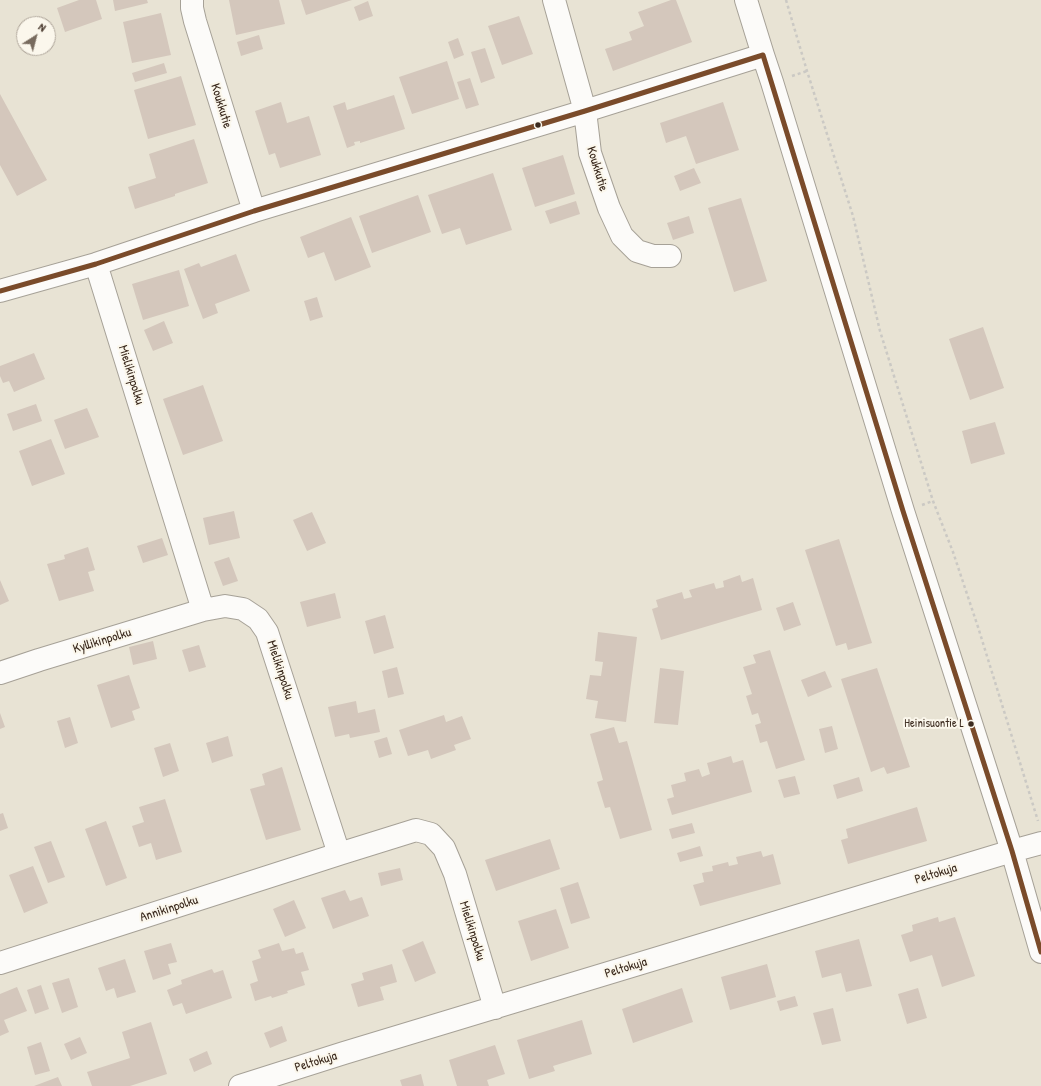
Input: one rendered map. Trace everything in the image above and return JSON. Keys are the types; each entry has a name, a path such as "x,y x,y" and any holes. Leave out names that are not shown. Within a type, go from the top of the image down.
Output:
{"street":[{"name":"Koukkutie","path":"192,0 194,21 254,211"},
{"name":"Koukkutie","path":"554,0 585,111 590,153 609,208 622,236 637,251 654,256 670,256"},
{"path":"746,0 903,511 1012,851 1041,952"},
{"path":"0,291 96,264 254,211 585,111 763,55"},
{"name":"Mielikinpolku","path":"96,264 204,610 224,606 243,609 258,619 267,632 339,854 416,830 431,834 444,848 455,874 495,1008"},
{"name":"Kyllikinpolku","path":"0,673 204,610"},
{"name":"Peltokuja","path":"240,1086 1012,851 1040,834"},
{"name":"Annikinpolku","path":"0,963 339,854"}],"path":[{"path":"786,0 852,216 880,331 933,501 954,552 976,620 1040,834"}],"building":[{"path":"79,0 96,0 102,19 65,32 57,8"},
{"path":"113,0 147,0 148,3 115,11"},
{"path":"229,0 279,0 285,24 236,35"},
{"path":"301,0 352,0 306,15"},
{"path":"671,0 676,0 692,42 613,71 605,49 632,40 629,32 644,26 638,12"},
{"path":"368,1 373,16 359,21 354,7"},
{"path":"161,13 171,55 132,63 123,22"},
{"path":"519,16 533,54 502,65 488,26"},
{"path":"259,35 263,49 241,56 237,42"},
{"path":"458,38 464,55 454,59 448,42"},
{"path":"485,48 495,78 481,83 471,52"},
{"path":"447,61 459,99 412,114 399,77"},
{"path":"164,63 167,73 135,82 132,73"},
{"path":"181,76 196,125 148,139 134,90"},
{"path":"470,78 479,105 466,109 457,82"},
{"path":"0,94 47,180 17,196 0,165"},
{"path":"394,95 405,129 360,143 360,141 354,142 355,145 347,148 333,106 345,102 347,110"},
{"path":"281,102 287,123 309,116 321,155 280,168 275,153 269,155 255,111"},
{"path":"723,102 739,150 696,164 686,136 666,143 660,123"},
{"path":"194,139 208,183 135,209 128,187 156,178 149,154"},
{"path":"563,155 575,194 535,207 522,168"},
{"path":"694,168 701,183 680,191 674,176"},
{"path":"493,173 512,230 466,245 460,228 442,234 428,195"},
{"path":"418,195 431,232 372,253 359,216"},
{"path":"741,198 767,281 734,292 708,208"},
{"path":"576,201 580,214 550,224 545,211"},
{"path":"689,216 694,233 673,240 667,223"},
{"path":"351,217 371,267 335,281 324,252 308,258 300,237"},
{"path":"236,254 250,291 215,304 218,313 203,319 184,269 199,263 201,267"},
{"path":"179,270 189,306 143,320 132,284"},
{"path":"317,297 323,317 310,321 304,301"},
{"path":"164,321 173,343 153,351 144,330"},
{"path":"983,327 1004,388 970,400 949,339"},
{"path":"34,353 45,379 14,392 9,381 3,383 0,376 0,366"},
{"path":"203,385 223,441 183,455 163,399"},
{"path":"36,404 42,421 13,431 7,414"},
{"path":"87,408 99,437 65,449 54,420"},
{"path":"995,422 1005,454 971,464 962,431"},
{"path":"51,439 65,474 32,486 19,451"},
{"path":"234,511 240,538 209,545 203,518"},
{"path":"312,512 326,543 307,551 293,520"},
{"path":"162,538 168,555 143,563 137,546"},
{"path":"839,539 872,643 848,650 846,643 836,646 805,550"},
{"path":"88,547 95,570 88,572 94,591 59,601 47,564 65,559 64,555"},
{"path":"229,557 238,581 223,586 214,562"},
{"path":"740,575 742,582 753,578 762,610 661,640 652,609 658,607 656,600 682,592 684,599 692,597 689,590 714,583 716,589 724,587 723,581"},
{"path":"0,580 9,601 0,605"},
{"path":"335,593 341,618 307,627 300,602"},
{"path":"793,602 801,625 784,631 776,608"},
{"path":"385,615 394,648 374,654 365,621"},
{"path":"598,632 637,637 626,722 595,718 598,701 586,699 590,675 601,676 603,662 595,661"},
{"path":"153,641 157,659 133,665 129,647"},
{"path":"199,645 206,667 189,672 182,650"},
{"path":"770,650 805,760 776,769 767,741 760,743 755,725 761,723 758,713 752,715 746,696 752,694 743,667 756,663 753,655"},
{"path":"397,667 404,694 388,698 382,671"},
{"path":"660,668 684,671 678,725 654,723"},
{"path":"877,668 910,767 887,774 884,767 871,772 841,679"},
{"path":"825,671 832,687 808,697 801,680"},
{"path":"129,675 140,708 132,711 135,720 111,728 97,685"},
{"path":"356,701 358,713 375,709 380,732 350,738 349,734 335,737 328,707"},
{"path":"0,713 5,727 0,729"},
{"path":"444,715 446,722 462,716 471,739 454,745 456,750 431,759 428,750 408,756 399,730"},
{"path":"70,717 78,743 65,748 57,721"},
{"path":"832,726 838,749 825,753 819,729"},
{"path":"614,727 619,743 627,741 652,830 620,839 610,807 605,808 597,782 603,780 590,734"},
{"path":"228,736 233,756 212,763 206,743"},
{"path":"387,737 392,754 379,758 374,741"},
{"path":"170,743 179,771 163,777 154,748"},
{"path":"731,756 733,763 743,760 752,792 672,815 667,799 674,797 671,785 686,781 684,773 699,769 702,777 710,774 707,763"},
{"path":"282,767 301,830 266,840 250,789 265,785 262,774"},
{"path":"795,776 800,794 784,798 778,780"},
{"path":"859,777 863,791 837,799 833,785"},
{"path":"165,799 182,852 156,860 151,843 139,847 132,826 144,822 139,807"},
{"path":"917,807 927,841 848,864 841,840 848,838 846,829"},
{"path":"3,813 8,828 0,831 0,814"},
{"path":"106,821 127,878 106,886 85,829"},
{"path":"692,823 695,833 672,839 669,829"},
{"path":"550,839 560,869 496,891 485,860"},
{"path":"51,841 65,877 48,883 34,847"},
{"path":"700,846 703,856 680,862 677,853"},
{"path":"761,851 763,857 773,854 781,884 700,906 693,885 704,882 702,873 713,871 712,866 728,862 729,866 738,864 736,857"},
{"path":"33,866 48,903 24,913 9,875"},
{"path":"400,868 403,880 381,886 378,873"},
{"path":"578,882 590,918 571,924 560,888"},
{"path":"345,890 350,901 362,897 369,916 333,929 321,898"},
{"path":"294,900 306,928 285,937 273,909"},
{"path":"556,909 569,948 531,961 518,921"},
{"path":"938,917 939,922 955,917 975,976 942,987 932,955 910,962 901,935 913,931 912,925"},
{"path":"859,939 872,986 846,992 841,973 822,978 815,951"},
{"path":"423,941 436,973 415,982 402,950"},
{"path":"171,943 177,962 168,964 171,974 153,980 144,951"},
{"path":"279,943 282,951 294,948 296,954 303,952 309,970 301,972 305,985 287,991 288,993 255,1001 250,984 258,981 252,961 261,958 258,950"},
{"path":"125,959 136,992 117,998 114,988 106,991 98,968"},
{"path":"392,964 397,982 380,987 384,1000 358,1007 351,984 364,980 362,973"},
{"path":"767,964 776,997 730,1010 721,977"},
{"path":"212,969 214,973 223,970 232,998 186,1014 182,1003 173,1006 167,990 182,984 181,980"},
{"path":"69,978 78,1007 62,1013 52,983"},
{"path":"41,985 49,1009 35,1014 27,990"},
{"path":"17,987 27,1011 4,1020 9,1032 0,1036 0,994"},
{"path":"682,988 693,1022 633,1043 622,1009"},
{"path":"918,988 927,1018 907,1024 898,994"},
{"path":"795,996 798,1006 780,1011 777,1001"},
{"path":"833,1008 841,1041 822,1045 813,1013"},
{"path":"582,1020 592,1054 553,1066 555,1071 529,1079 517,1040"},
{"path":"151,1022 167,1074 130,1086 92,1086 87,1072 130,1058 122,1032"},
{"path":"282,1026 287,1041 270,1048 264,1033"},
{"path":"80,1037 87,1053 71,1060 64,1044"},
{"path":"41,1042 50,1071 35,1075 27,1047"},
{"path":"495,1045 505,1074 487,1080 489,1086 457,1086 449,1060"},
{"path":"207,1051 212,1064 194,1072 189,1059"},
{"path":"421,1074 424,1086 402,1086 400,1080"},
{"path":"58,1077 62,1086 34,1086"}],"transit line":[{"path":"0,291 96,264 254,211 585,111 763,55 903,511 1012,851 1041,952"}],"place":[{"name":"Heinisuontie L","path":"971,724"}]}
